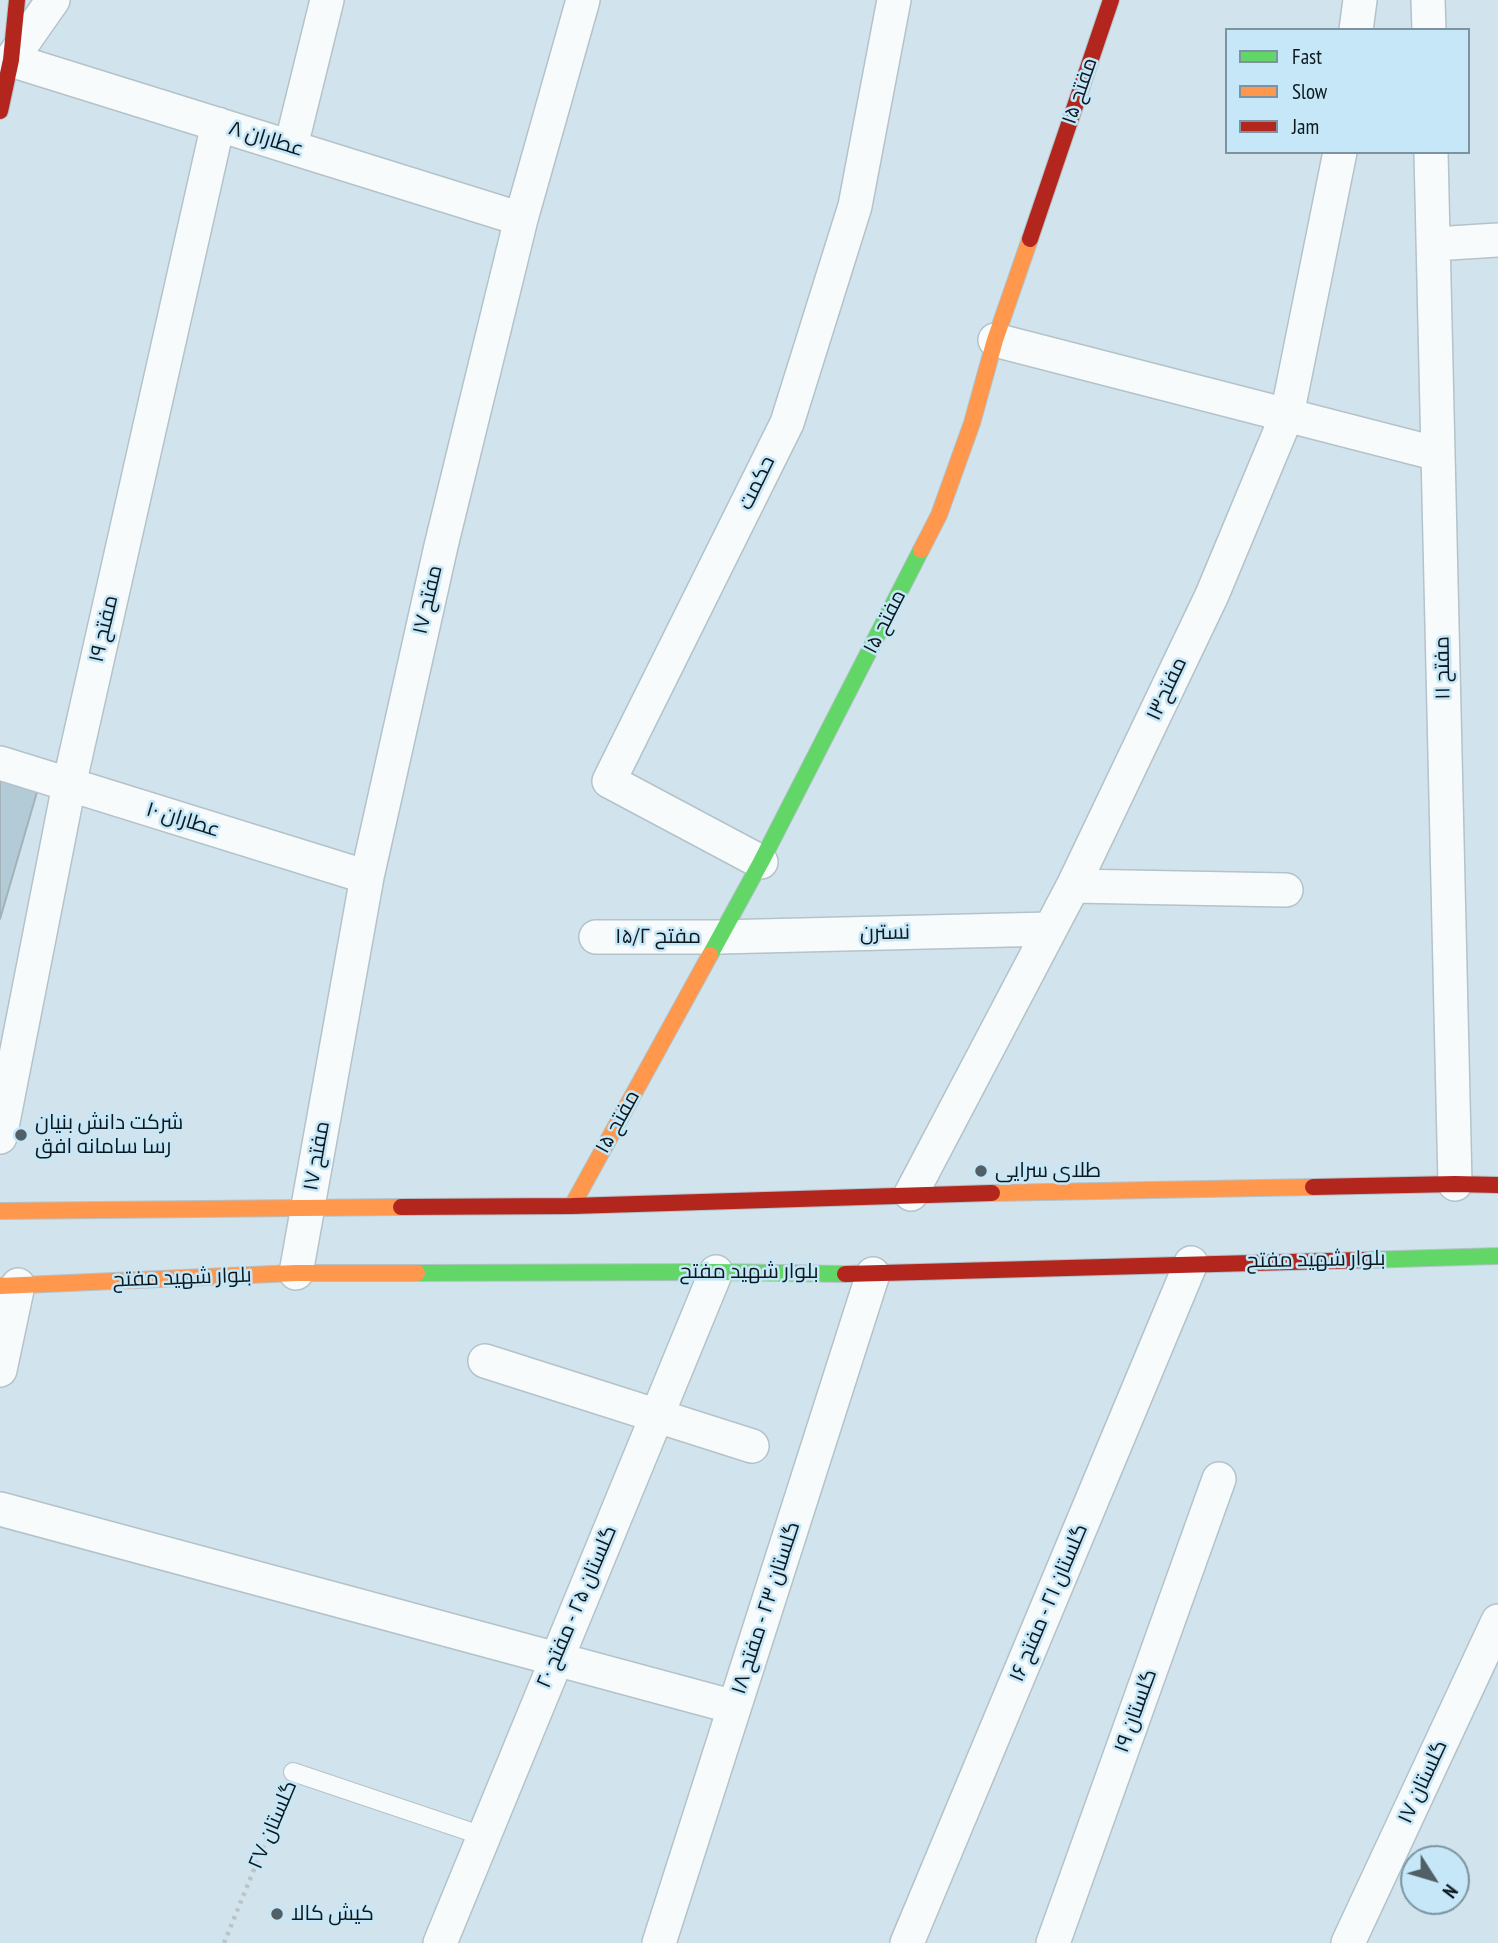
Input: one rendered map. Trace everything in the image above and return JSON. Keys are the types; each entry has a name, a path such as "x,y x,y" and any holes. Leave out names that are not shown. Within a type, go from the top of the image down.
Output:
{"main road":[{"path":"0,111 10,60 17,0"},
{"name":"مفتح ۱۵","path":"572,1206 761,862 939,514 972,422 995,340 1111,0"},
{"path":"0,1211 572,1206 911,1194 1498,1185"},
{"name":"بلوار شهید مفتح","path":"9,1285 296,1273 873,1273 1498,1256"}],"street":[{"path":"10,60 53,0"},
{"path":"291,146 327,0"},
{"name":"مفتح ۱۷","path":"296,1273 367,877 440,546 521,219 583,0"},
{"name":"حکمت","path":"761,862 609,781 787,422 855,206 894,0"},
{"path":"1356,28 1360,0"},
{"path":"1428,0 1429,28"},
{"name":"عطاران ۸","path":"10,60 521,219"},
{"name":"مفتح ۱۹","path":"0,1137 69,785 218,124"},
{"name":"مفتح۱۳","path":"911,1194 1073,886 1212,595 1287,415 1339,154"},
{"name":"مفتح ۱۱","path":"1432,154 1455,1184"},
{"path":"1434,244 1498,240"},
{"path":"995,340 1438,454"},
{"name":"عطاران ۱۰","path":"0,763 367,877"},
{"path":"1073,886 1286,890"},
{"name":"نسترن","path":"719,937 1050,929"},
{"name":"مفتح ۱۵/۲","path":"596,937 719,937"},
{"name":"گلستان ۲۱ - مفتح ۱۶","path":"908,1943 1191,1263"},
{"name":"گلستان ۲۵ - مفتح ۲۰","path":"440,1943 716,1272"},
{"name":"گلستان ۲۳ - مفتح ۱۸","path":"659,1943 873,1273"},
{"path":"0,1370 9,1285"},
{"path":"485,1361 752,1447"},
{"name":"گلستان ۱۹","path":"1053,1943 1219,1479"},
{"path":"0,1509 734,1707"},
{"name":"گلستان ۱۷","path":"1348,1943 1498,1621"}],"lane":[{"name":"گلستان ۲۷","path":"293,1772 483,1836"}],"path":[{"name":"گلستان ۲۷","path":"224,1943 293,1772"}],"building":[{"path":"0,780 37,792 0,919"}],"traffic: fast":[{"path":"710,955 761,862 921,550"},
{"path":"1364,1260 1498,1256"},
{"path":"417,1273 845,1274"}],"traffic: slow":[{"path":"921,550 939,515 972,423 995,340 1030,239"},
{"path":"572,1206 710,955"},
{"path":"992,1193 1313,1187"},
{"path":"0,1211 401,1207"},
{"path":"0,1286 296,1273 417,1273"}],"traffic: jam":[{"path":"0,111 11,60 17,0"},
{"path":"1030,239 1111,0"},
{"path":"1313,1187 1498,1185"},
{"path":"401,1207 572,1206 992,1193"},
{"path":"845,1274 1364,1260"}],"place":[{"name":"شرکت دانش بنیان رسا سامانه افق","path":"21,1135"},
{"name":"طلای سرایی","path":"981,1171"},
{"name":"کیش کالا","path":"277,1914"}]}
